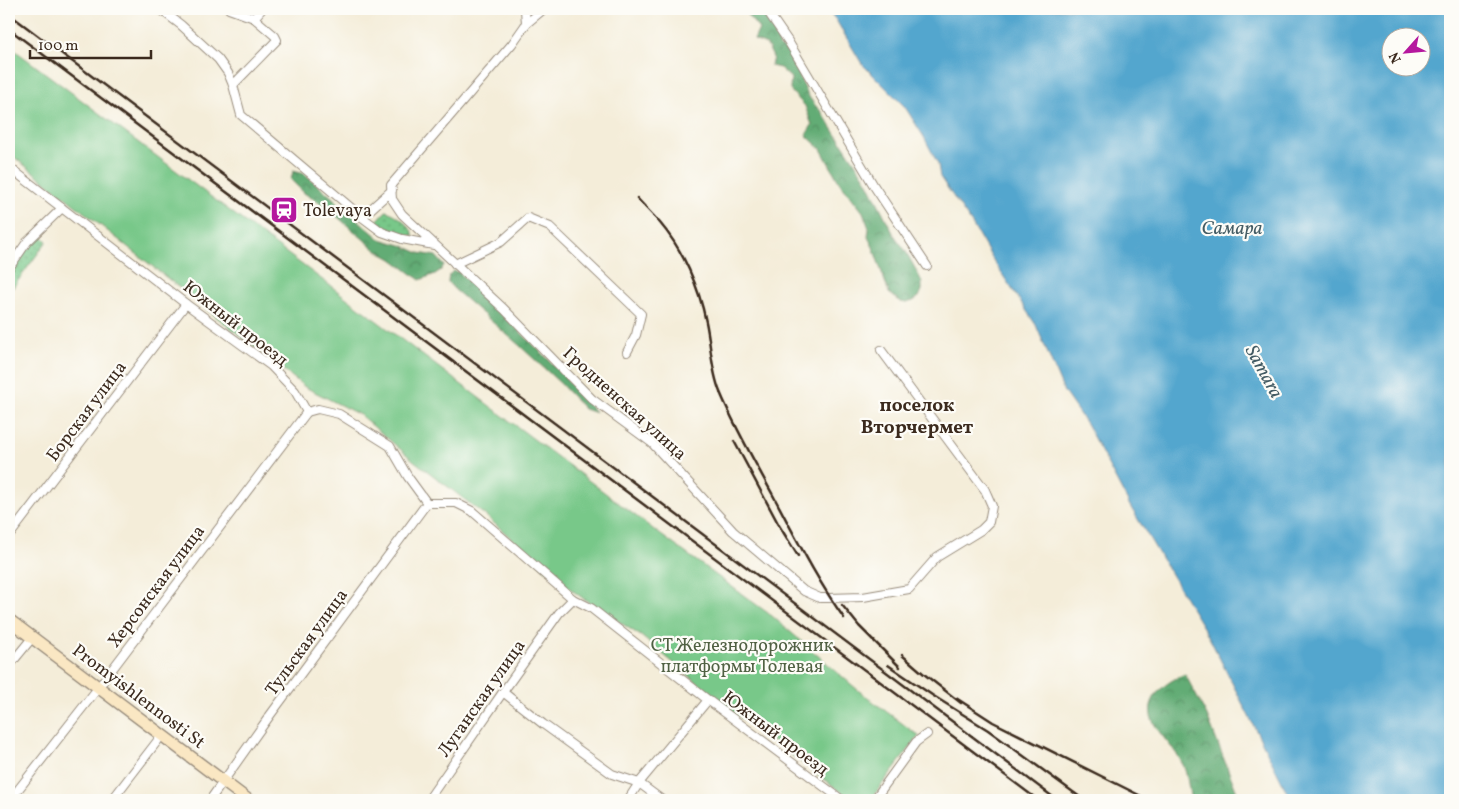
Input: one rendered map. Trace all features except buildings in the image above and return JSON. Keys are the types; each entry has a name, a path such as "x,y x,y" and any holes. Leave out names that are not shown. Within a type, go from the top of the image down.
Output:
{"main road":[{"name":"Promyishlennosti St","path":"9,620 248,800"}],"street":[{"path":"160,9 181,25 218,59 228,73 233,85 241,115 382,232 402,239 435,246"},
{"path":"229,9 254,18 275,36 277,40 233,85"},
{"path":"254,18 262,9"},
{"path":"525,9 526,24"},
{"path":"362,217 392,190 391,185 512,44 526,24 544,9"},
{"path":"766,9 788,41 874,186 927,266"},
{"name":"Южный проезд","path":"9,167 186,304 271,366 295,391 307,412"},
{"name":"Гродненская улица","path":"392,190 392,199 402,214 504,309 592,399 652,443 733,531 804,591 820,598 863,597 909,589 937,557 981,530 989,522 992,506 985,490 881,350"},
{"path":"9,268 27,242 62,208"},
{"path":"455,264 501,242 528,218 550,227 641,314 636,335 627,352"},
{"name":"Борская улица","path":"9,536 186,304"},
{"path":"307,412 318,409 339,414 390,446 408,478 427,503"},
{"name":"Херсонская улица","path":"10,800 98,688 307,412"},
{"name":"Южный проезд","path":"427,503 456,503 472,511 574,599 591,608 708,700 842,800"},
{"name":"Тульская улица","path":"210,800 427,503"},
{"name":"Луганская улица","path":"428,800 559,613 574,599"},
{"path":"9,666 32,638"},
{"path":"503,692 543,724 612,774 639,783 662,800"},
{"path":"628,800 639,783 708,700"},
{"path":"874,800 916,742 927,734"},
{"path":"112,800 162,736"}],"green space":[{"path":"739,9 760,9 776,36 780,47 790,52 810,98 821,111 867,181 894,235 905,250 922,282 922,290 919,297 913,301 901,302 889,293 868,237 869,228 863,212 838,180 821,149 806,135 812,125 805,106 790,90 791,78 780,68 771,66 773,57 767,45 754,40 759,29 743,10"},
{"name":"СТ Железнодорожник платформы Толевая","path":"9,46 661,535 772,616 859,691 919,736 870,800 852,800 728,708 641,636 557,579 486,516 413,460 360,415 305,387 9,153"},
{"path":"293,171 305,174 380,239 419,253 436,256 444,265 441,270 420,280 392,259 376,250 326,207 304,193 291,180"},
{"path":"386,211 395,214 402,220 414,235 399,234 380,224 377,221"},
{"path":"40,235 47,241 9,293 9,277 30,244"},
{"path":"453,271 459,272 549,360 596,413 584,409 561,384 519,345 454,289 448,282 449,275"},
{"path":"1185,674 1207,716 1240,800 1191,800 1184,767 1176,753 1158,730 1151,716 1153,700 1157,694 1170,682"}],"water":[{"name":"Самара","path":"827,9 1450,9 1450,800 1291,800 1210,639 1130,506 1087,425 1064,392 1036,325 940,177 938,164 905,107 862,64 836,20"}],"railway":[{"path":"9,14 1057,800"},
{"path":"9,29 1038,800"},
{"path":"637,198 660,223 676,245 689,269 703,309 711,357 720,392 807,559 844,618"},
{"path":"734,441 780,527 798,556"},
{"path":"842,605 859,626 900,667"},
{"path":"902,655 961,703"},
{"path":"888,665 988,730 1084,800"},
{"path":"956,698 993,722 1149,800"}],"place":[{"name":"Tolevaya","path":"284,210"}],"district":[{"name":"поселок Вторчермет","path":"917,415"}],"water label":[{"name":"Samara","path":"1265,371"}]}
